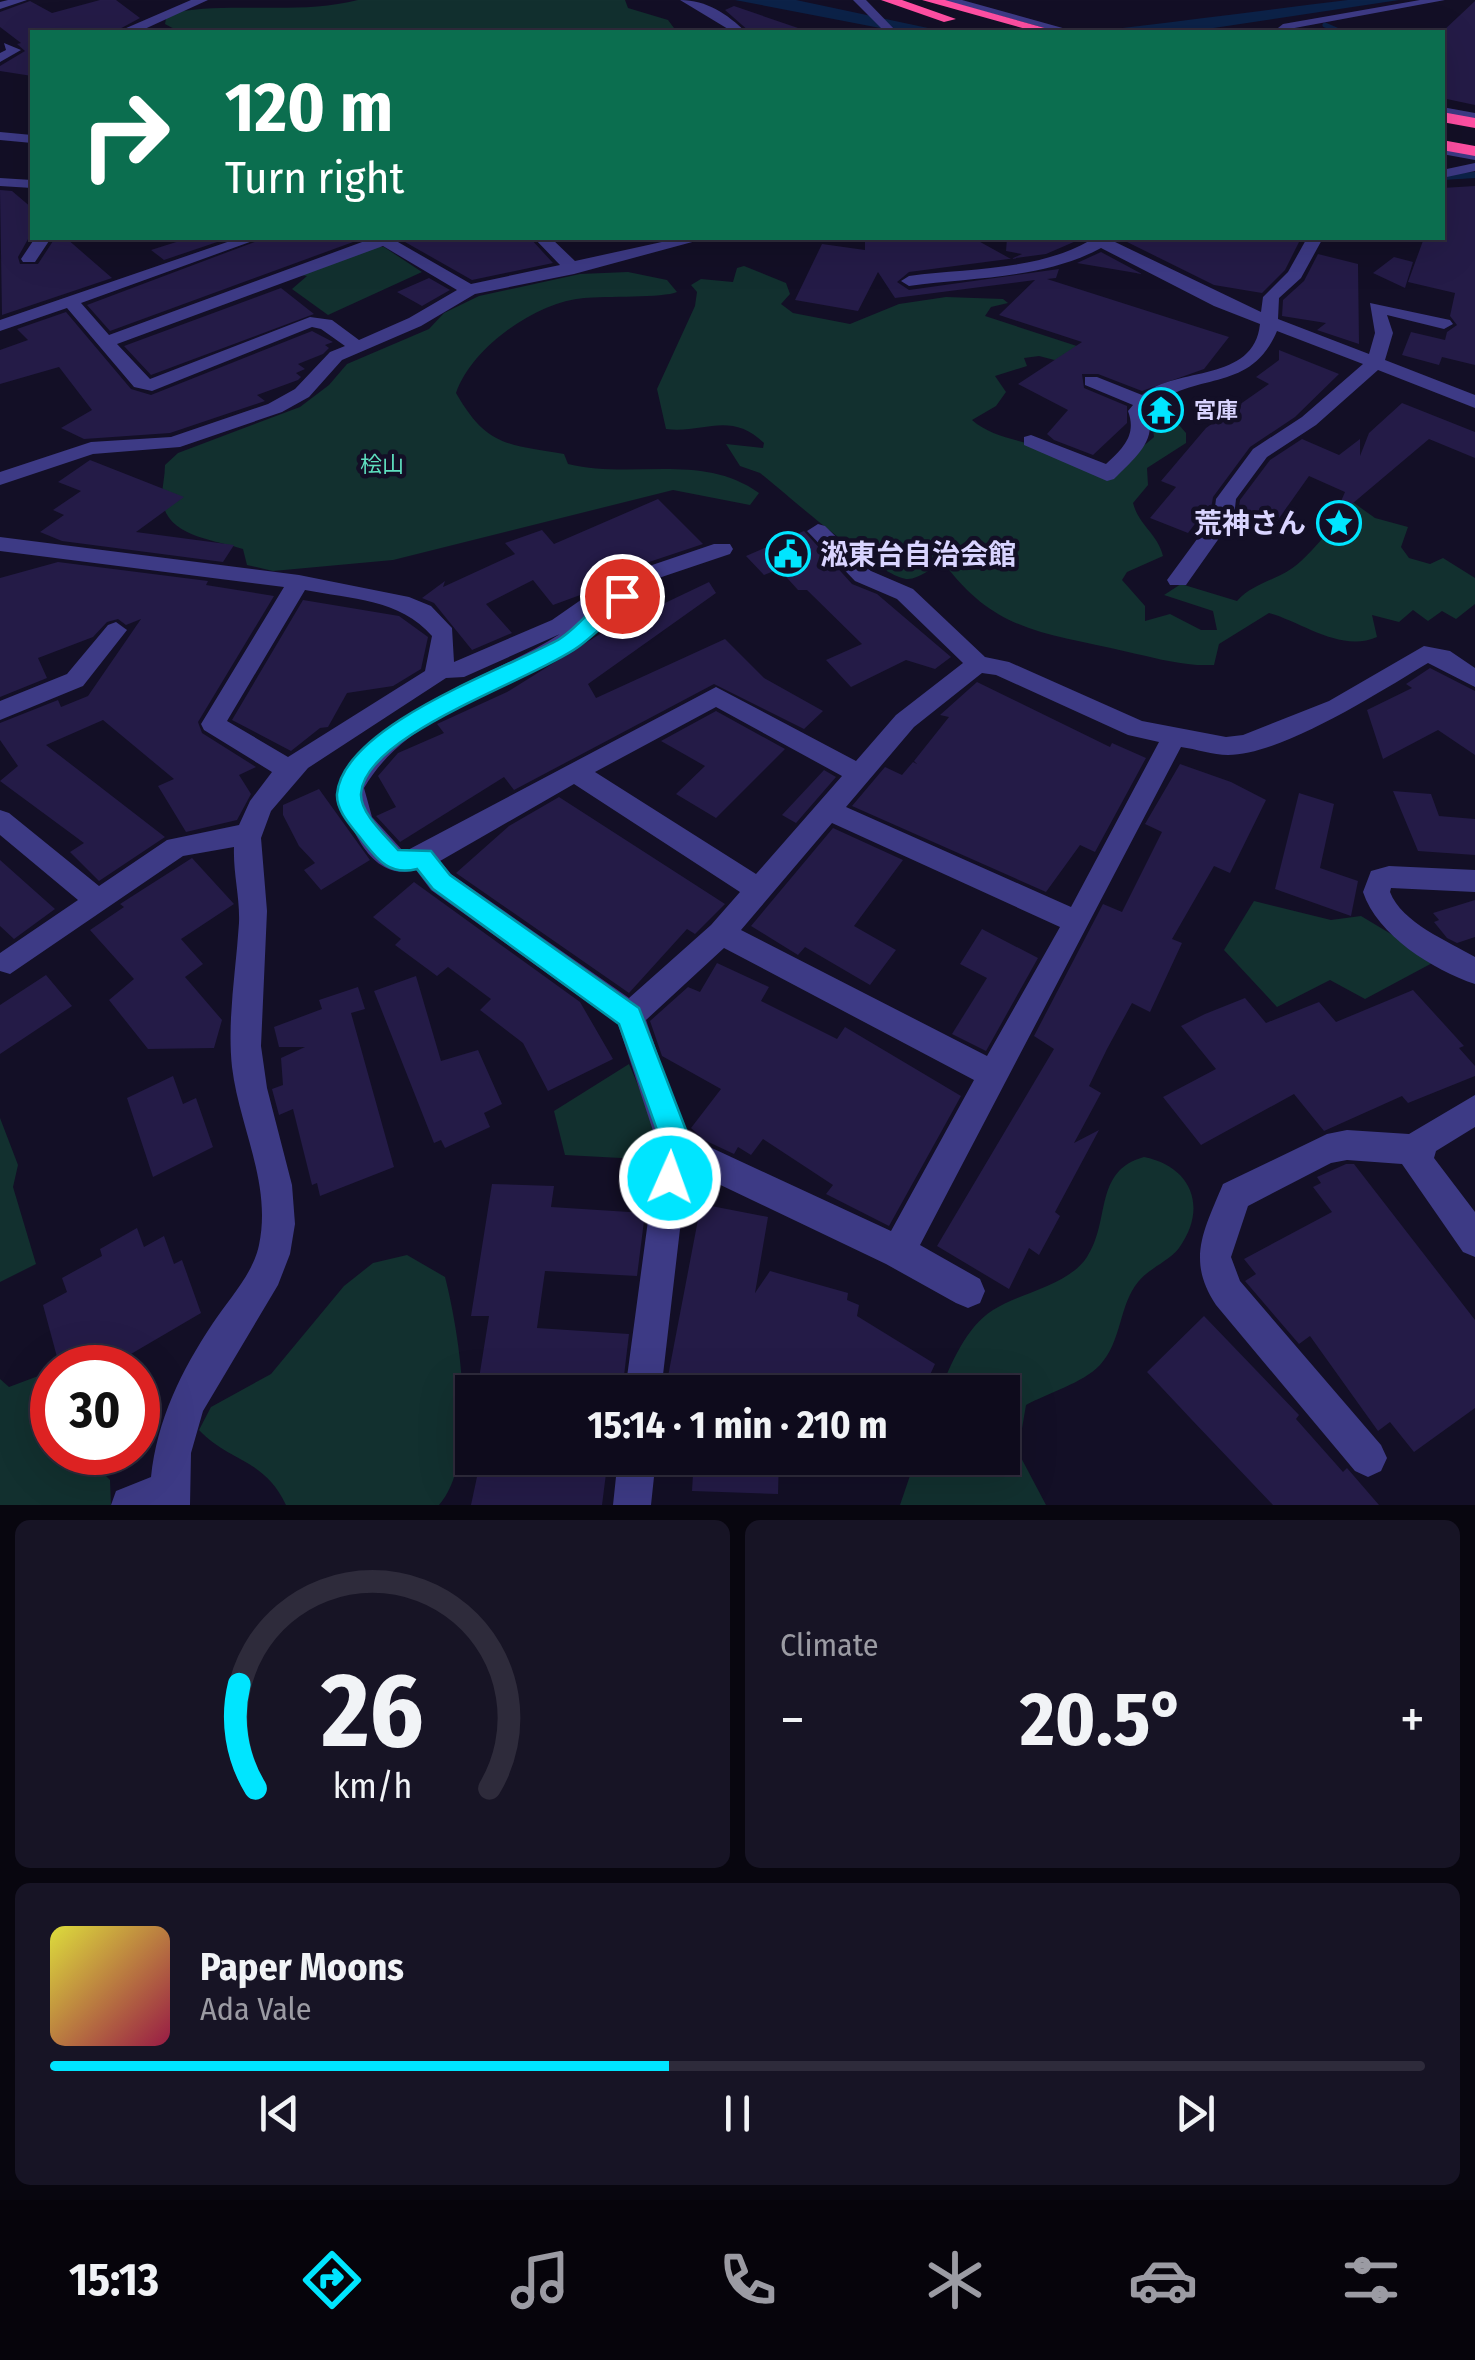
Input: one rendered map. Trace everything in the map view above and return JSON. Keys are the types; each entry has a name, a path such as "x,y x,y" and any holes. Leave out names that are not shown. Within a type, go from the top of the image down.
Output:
{"highway":[{"path":"888,0 989,30"},
{"path":"916,0 1019,30"},
{"path":"929,0 1054,30"},
{"path":"872,4 958,28"},
{"path":"1445,115 1475,120"},
{"path":"1445,127 1475,132"},
{"path":"1445,137 1475,142"},
{"path":"1445,149 1475,154"}],"street":[{"path":"0,6 21,0"},
{"path":"161,28 167,12 202,0"},
{"path":"686,0 708,9 737,30"},
{"path":"859,0 872,4 890,30"},
{"path":"948,0 1054,30"},
{"path":"1286,30 1439,0"},
{"path":"0,136 30,139"},
{"path":"1445,173 1475,167"},
{"path":"0,182 30,184"},
{"path":"29,259 42,240"},
{"path":"1,325 248,240"},
{"path":"106,342 378,240"},
{"path":"386,240 469,290"},
{"path":"544,240 574,269"},
{"path":"0,479 91,448 173,443 275,408 302,392 336,356 415,322 469,290 691,240"},
{"path":"908,282 1033,264 1083,252 1101,240"},
{"path":"1104,240 1220,302 1475,402"},
{"path":"1030,441 1108,473 1140,439 1144,426 1138,411 1143,402 1180,382 1207,380 1258,354 1274,324 1271,297 1295,275 1314,240"},
{"path":"70,301 141,384 152,384 310,322 326,324 358,346"},
{"path":"1178,580 1224,517 1226,499 1260,454 1308,421 1375,363 1384,334 1376,307 1444,324"},
{"path":"1092,381 1143,402"},
{"path":"818,531 862,576 905,594 978,664 1001,668 1111,719 1174,739 1206,745 1246,744 1349,701 1424,654 1442,657 1475,679"},
{"path":"0,544 299,582 401,602 423,611 444,634 440,669 424,684 342,731 291,771 270,794 249,834 246,863 254,917 245,1057 281,1219 270,1270 197,1380 179,1417 170,1496 130,1505"},
{"path":"440,669 456,671 560,625 619,584 722,549"},
{"path":"291,771 213,724 245,664 299,582"},
{"path":"619,584 623,593 619,602 579,636 420,718 356,768 348,796 353,812 389,857 403,862 422,858 716,696 859,774"},
{"path":"0,712 75,680 116,630"},
{"path":"630,1016 722,932 905,721 978,664"},
{"path":"898,1252 1174,739"},
{"path":"575,772 759,890"},
{"path":"827,810 1076,922"},
{"path":"0,820 96,899"},
{"path":"10,962 176,847 249,834"},
{"path":"422,858 442,882 630,1016 674,1146 645,1375"},
{"path":"1475,881 1389,877 1381,880 1375,900 1390,918 1475,972"},
{"path":"722,932 994,1075"},
{"path":"1368,1458 1216,1275 1214,1257 1229,1206 1244,1188 1326,1149 1347,1146 1417,1150 1431,1136 1475,1110"},
{"path":"674,1146 898,1252 968,1291"},
{"path":"1417,1150 1423,1175 1475,1240"},
{"path":"632,1505 635,1475"}],"green space":[{"path":"358,0 625,0 628,8 668,20 676,30 176,30 165,24 167,14 190,10 334,5"},
{"path":"373,247 384,247 422,272 328,315 292,289 307,276 301,275"},
{"path":"744,266 786,283 790,294 781,304 793,313 850,324 899,304 946,297 1003,299 1008,303 991,307 985,316 1086,349 1074,365 1039,356 1024,358 1027,366 995,376 1006,392 996,406 972,420 989,431 1047,450 1087,471 1115,476 1154,437 1152,421 1179,425 1186,433 1186,443 1147,468 1148,485 1133,503 1163,556 1127,572 1122,580 1145,606 1145,621 1170,614 1201,630 1217,630 1213,611 1164,595 1181,584 1237,601 1298,564 1330,529 1345,504 1354,503 1375,518 1408,527 1401,547 1409,558 1430,564 1443,558 1475,578 1475,604 1456,619 1442,611 1428,621 1413,610 1399,622 1372,615 1377,637 1363,641 1336,639 1269,613 1219,644 1214,665 1197,665 1026,627 984,604 944,563 908,579 895,575 856,551 760,473 740,466 726,444 763,448 764,443 752,433 728,425 666,429 657,389 695,306 697,292 691,285 701,279 733,282 737,268"},
{"name":"桧山","path":"628,272 667,280 677,292 584,298 546,308 491,344 476,359 456,393 478,424 513,445 564,454 568,464 592,468 714,473 759,493 750,505 673,490 393,560 273,571 247,565 243,549 181,528 165,510 165,465 178,453 300,407 329,385 347,364 429,329 444,313 479,296 580,274"},
{"path":"1254,901 1331,920 1361,916 1436,961 1365,999 1330,980 1277,1007 1224,950"},
{"path":"629,1064 658,1132 658,1160 565,1155 554,1111"},
{"path":"0,1118 18,1165 13,1187 36,1264 0,1282"},
{"path":"1144,1157 1173,1169 1183,1179 1193,1203 1188,1232 1179,1248 1142,1277 1132,1291 1113,1345 1100,1365 1075,1382 1026,1405 1020,1440 1020,1375 946,1375 967,1336 983,1318 1079,1267 1094,1243 1110,1185 1128,1164"},
{"path":"407,1255 445,1277 461,1375 455,1375 452,1484 439,1505 286,1505 257,1469 199,1430 211,1407 271,1374 344,1286 373,1263"},
{"path":"0,1379 9,1387 30,1379 30,1475 105,1475 110,1480 111,1505 0,1505"},
{"path":"1020,1456 1046,1505 900,1505 910,1475 1020,1475"}],"water":[{"path":"735,0 796,0 954,30 891,30"},
{"path":"1348,0 1399,0 1200,30 1082,30"}],"building":[{"path":"100,0 116,0 140,18 118,30 30,30 30,76 0,71 0,66 25,51 17,44 21,43 0,27 0,12 30,1 52,13"},
{"path":"1475,1 1475,105 1445,99 1444,30"},
{"path":"734,6 798,30 748,30 725,10"},
{"path":"1475,186 1475,365 1442,357 1439,365 1402,355 1411,332 1445,340 1447,332 1457,325 1450,316 1455,293 1408,282 1423,240 1445,240 1445,188"},
{"path":"0,190 12,191 30,206 30,236 18,257 20,264 38,264 54,240 68,240 112,278 2,315"},
{"path":"183,240 223,240 164,260 151,250"},
{"path":"260,240 359,240 110,331 87,305"},
{"path":"402,240 532,240 553,263 472,280"},
{"path":"865,240 977,240 1010,259 909,272 897,282 909,290 1059,269 1056,278 1047,279 1229,337 1204,369 1142,391 1098,374 1082,374 1084,388 1127,406 1127,423 1093,455 1047,434 1068,410 1018,384 1082,342 999,315 1035,280 895,298 878,272 858,311 795,300 822,244 865,250"},
{"path":"1007,240 1078,240 1046,254 1012,258 1022,254 1006,251"},
{"path":"1123,240 1300,240 1285,270 1262,293 1214,285"},
{"path":"1101,252 1142,274 1077,263"},
{"path":"1318,254 1358,264 1359,344 1317,330 1326,323 1282,316 1283,300 1304,281"},
{"path":"1394,257 1413,262 1405,288 1373,273"},
{"path":"429,278 450,290 422,306 397,292"},
{"path":"281,288 314,314 151,375 124,346"},
{"path":"66,312 131,389 151,395 312,331 333,342 325,345 329,348 323,354 298,364 305,369 296,373 301,377 298,380 257,395 265,401 170,433 84,439 61,428 92,410 59,367 0,384 0,350 28,340 17,329"},
{"path":"1279,350 1339,374 1295,417 1250,447 1213,497 1211,509 1207,508 1188,533 1150,518 1176,487 1161,481 1206,428 1269,384 1256,377 1279,360"},
{"path":"1402,403 1475,432 1475,458 1429,439 1333,520 1345,492 1309,476 1270,531 1237,519 1240,500 1270,460 1302,439 1339,455 1360,439 1360,456 1369,433"},
{"path":"90,460 184,497 136,532 234,545 223,562 62,541 40,532 64,515 53,510 81,491 58,482"},
{"path":"658,499 703,544 610,575 583,594 553,605 533,580 486,604 512,633 472,650 434,603 422,598 445,581 443,587 515,554 505,543 542,530 554,544"},
{"path":"804,531 852,584 877,594 951,657 935,669 906,660 851,687 826,660 862,644 807,590 798,590 779,569 764,575 746,556"},
{"path":"58,562 208,581 206,585 274,596 198,722 202,733 256,767 239,775 251,794 237,820 186,832 158,786 174,779 103,720 46,745 165,837 99,881 70,852 84,843 0,781 18,766 0,740 0,723 58,700 61,707 88,696 141,619 126,625 118,619 107,622 93,637 38,658 47,678 0,697 0,578"},
{"path":"709,582 716,593 588,684 596,698 725,639 764,678 823,711 804,729 714,684 514,790 504,777 400,842 376,816 396,807 378,776 398,753 444,733 437,724 507,692 600,634"},
{"path":"303,600 399,616 428,637 421,669 393,686 347,693 328,727 320,728 291,751 232,720"},
{"path":"1430,668 1475,691 1475,755 1438,730 1383,759 1367,710 1412,688 1406,684"},
{"path":"977,682 1110,747 1112,743 1146,758 1095,852 1080,845 1046,892 852,806 885,767 902,775 913,762 917,764 914,761 949,717 940,715"},
{"path":"716,711 785,749 716,818 676,794 705,766 661,741"},
{"path":"1180,764 1231,782 1266,800 1230,873 1214,866 1172,939 1182,943 1150,1012 1132,1003 1107,1049 1089,1086 1101,1093 1074,1143 1099,1130 1055,1212 1060,1216 1039,1255 1029,1248 1009,1289 937,1246 1054,1049 1034,1036 1103,904 1122,912 1162,832 1145,824"},
{"path":"824,770 836,777 796,823 782,815"},
{"path":"319,789 370,860 321,890 304,870 315,863 299,846 283,815 283,805"},
{"path":"1393,791 1431,794 1439,816 1475,819 1475,855 1418,851"},
{"path":"1299,793 1334,804 1320,868 1358,881 1351,916 1275,889"},
{"path":"559,797 725,904 695,934 687,929 629,993 456,873 509,826"},
{"path":"833,828 903,860 854,926 896,950 870,985 805,947 798,955 751,926"},
{"path":"192,858 234,904 181,939 203,964 185,977 222,1020 214,1048 148,1049 109,1000 134,979 90,930 124,907 120,904"},
{"path":"0,860 55,909 14,939 0,926"},
{"path":"414,882 580,1002 613,1059 548,1091 523,1043 480,1010 491,999 448,967 437,976 395,945 401,939 373,917"},
{"path":"1475,900 1475,937 1457,943 1447,938 1434,922 1439,920 1433,913"},
{"path":"982,929 1038,958 986,1051 952,1034 987,978 960,964"},
{"path":"717,963 769,987 761,1001 837,1039 845,1027 961,1096 889,1226 826,1194 833,1185 763,1139 751,1155 738,1147 734,1154 704,1140 691,1128 721,1089 662,1056 650,1021 688,987 700,992"},
{"path":"46,975 72,1006 0,1054 0,1005"},
{"path":"416,976 441,1061 478,1050 502,1104 484,1113 490,1127 445,1148 441,1140 434,1143 374,991"},
{"path":"358,987 365,1009 351,1013 394,1167 320,1196 317,1183 312,1185 293,1109 279,1115 272,1089 283,1085 281,1058 305,1047 279,1047 274,1027 322,1009 319,1000"},
{"path":"1413,990 1464,1046 1459,1048 1475,1066 1475,1076 1408,1103 1402,1096 1324,1131 1294,1094 1201,1145 1163,1097 1216,1069 1181,1026 1205,1014 1245,998 1266,1023 1319,1002 1336,1022"},
{"path":"173,1076 183,1104 196,1098 213,1147 153,1177 127,1098"},
{"path":"1354,1164 1475,1320 1475,1408 1414,1452 1390,1422 1378,1431 1310,1336 1299,1344 1245,1281 1256,1274 1244,1259 1332,1212 1313,1187 1321,1183 1317,1177"},
{"path":"492,1184 554,1186 551,1207 645,1213 637,1276 545,1271 537,1328 629,1334 624,1375 480,1375 489,1316 471,1316"},
{"path":"701,1204 768,1217 755,1293 770,1271 848,1293 847,1300 859,1305 857,1316 935,1364 930,1375 668,1375"},
{"path":"137,1228 144,1247 164,1236 174,1264 182,1260 201,1313 146,1345 54,1345 43,1305 67,1292 62,1278 102,1256 100,1249"},
{"path":"1204,1316 1299,1415 1296,1419 1343,1472 1347,1468 1379,1505 1273,1505 1147,1372"},
{"path":"477,1475 606,1475 602,1505 471,1505"},
{"path":"693,1475 779,1475 778,1494 692,1491"}],"waterway":[{"path":"1325,25 1336,30"},
{"path":"1445,177 1475,175 1446,177"}],"place":[{"name":"宮庫","path":"1161,410"},
{"name":"荒神さん","path":"1339,523"},
{"name":"淞東台自治会館","path":"788,554"}],"route":[{"path":"622,596 569,643 420,718 356,768 348,796 353,812 389,857 403,862 422,858 442,882 630,1016 672,1130 670,1178"}]}
